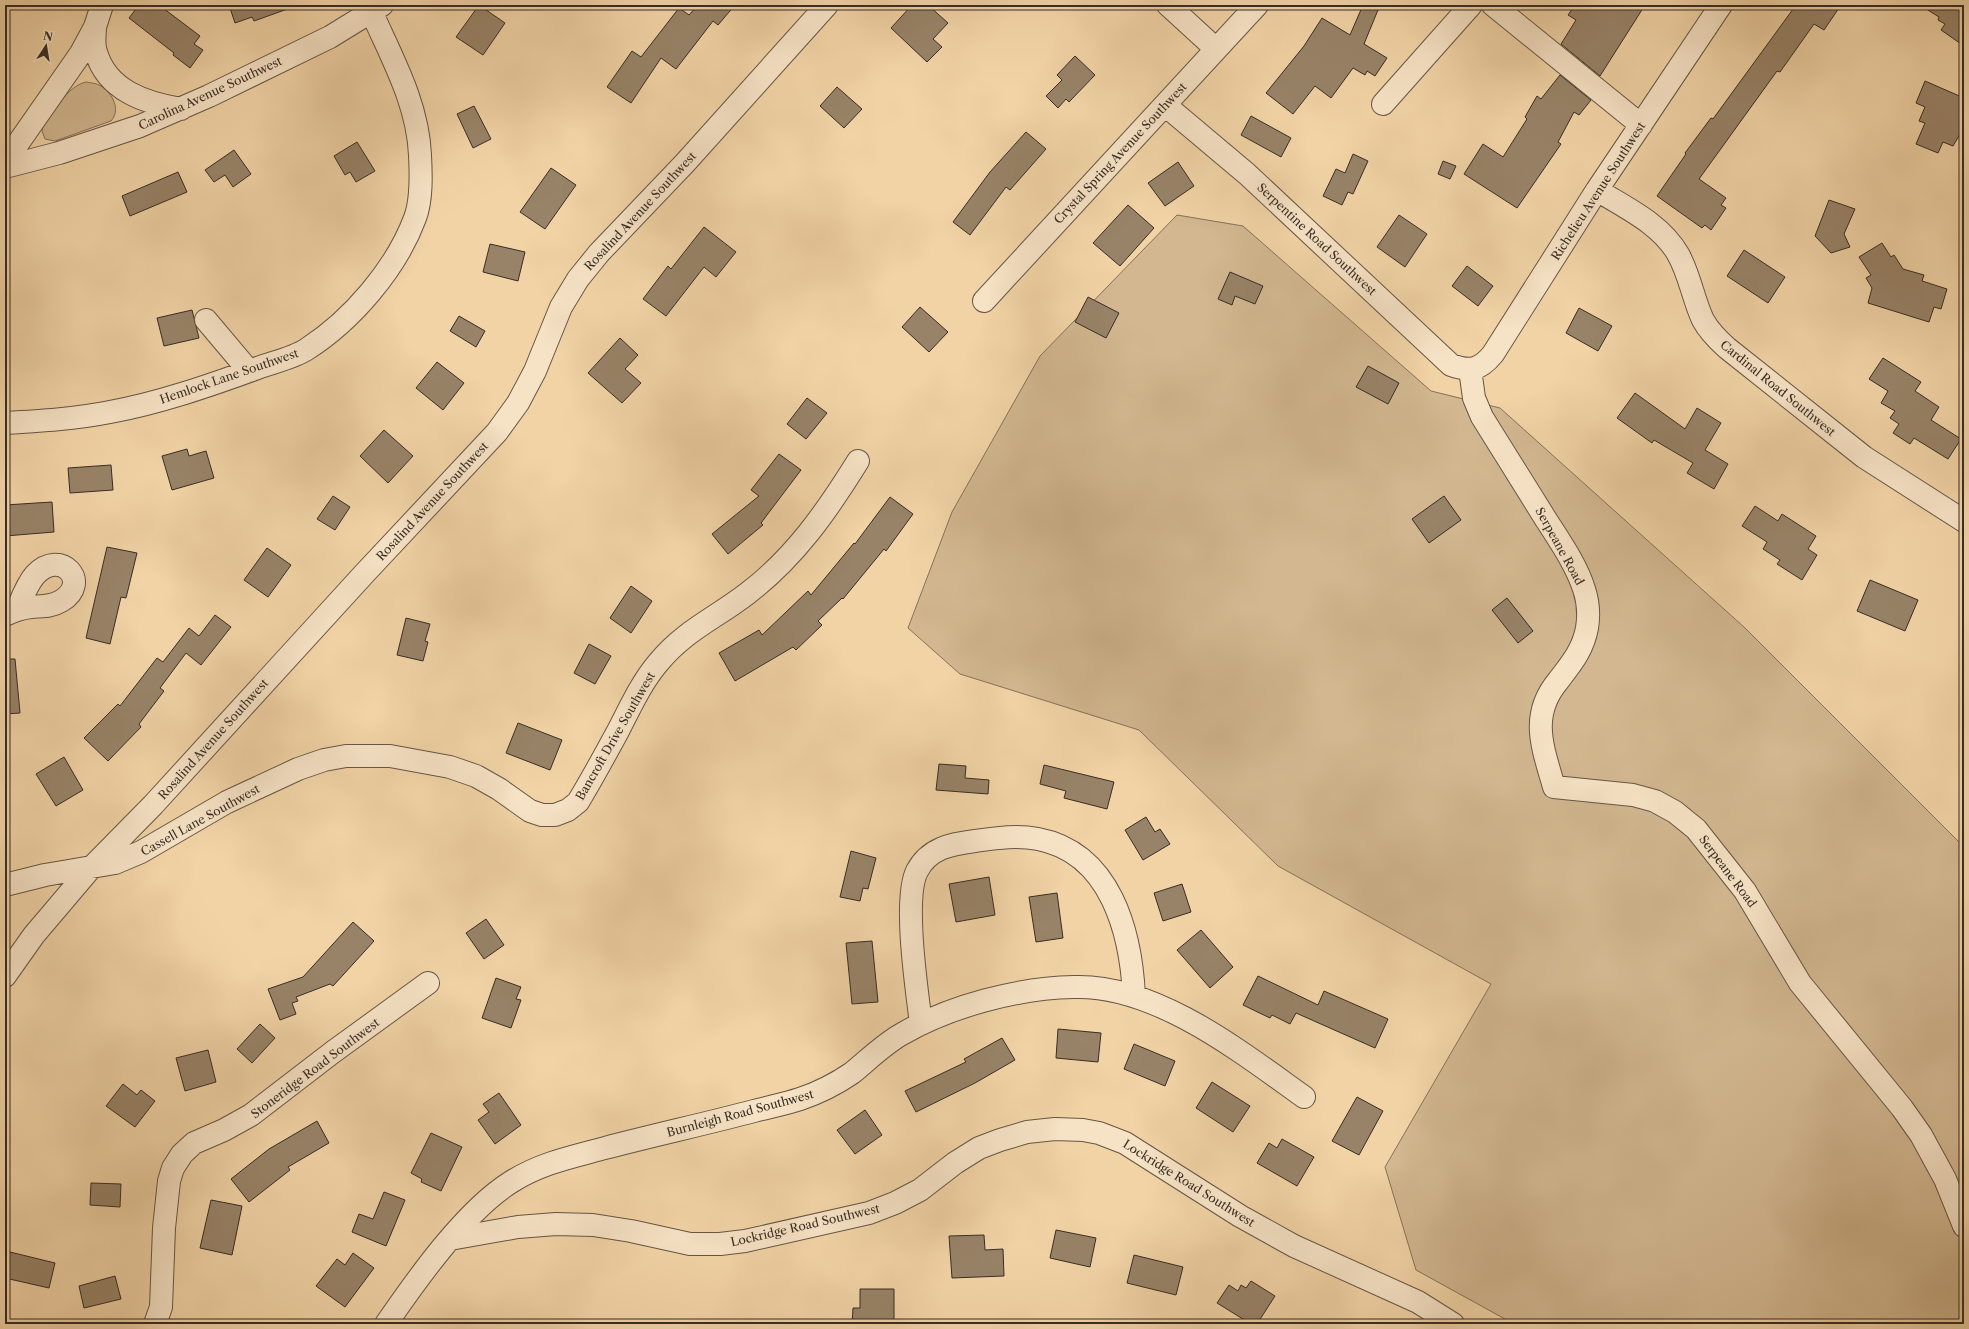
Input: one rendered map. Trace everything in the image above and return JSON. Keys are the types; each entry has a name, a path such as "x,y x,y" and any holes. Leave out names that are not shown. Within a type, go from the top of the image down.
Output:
{"street":[{"path":"5,162 81,53 95,27 102,5"},
{"name":"Rosalind Avenue Southwest","path":"5,976 34,935 90,869 153,805 364,574 497,432 518,403 535,371 561,307 578,279 599,253 685,163 827,5"},
{"path":"1168,5 1216,49"},
{"name":"Crystal Spring Avenue Southwest","path":"984,301 1257,5"},
{"path":"1383,104 1471,5"},
{"path":"1493,5 1641,124"},
{"name":"Richelieu Avenue Southwest","path":"1470,369 1486,362 1493,354 1597,190 1721,5"},
{"name":"Carolina Avenue Southwest","path":"5,167 59,153 140,126 330,37 377,9"},
{"name":"Hemlock Lane Southwest","path":"5,423 56,420 110,412 147,404 249,371 306,350 334,329 359,305 382,278 404,242 416,216 420,186 420,154 416,123 377,9"},
{"path":"95,27 95,51 102,68 116,83 134,97 155,104 181,108"},
{"name":"Serpentine Road Southwest","path":"1165,104 1247,174 1451,365 1463,369 1470,369"},
{"name":"Cardinal Road Southwest","path":"1597,190 1652,225 1665,236 1678,253 1687,272 1704,320 1718,340 1864,457 1964,521"},
{"path":"206,320 249,371"},
{"name":"Serpeane Road","path":"1470,369 1474,398 1482,417 1553,531 1579,576 1588,609 1582,647 1573,663 1550,691 1544,703 1540,720 1540,737 1554,787 1633,795 1655,801 1675,812 1696,829 1745,891 1800,983 1902,1108 1921,1135 1945,1179 1964,1226"},
{"name":"Bancroft Drive Southwest","path":"549,815 568,810 578,802 640,688 657,664 677,642 747,594 777,569 803,541 821,518 858,461"},
{"name":"Cassell Lane Southwest","path":"5,886 45,875 90,869 115,863 141,852 227,802 298,769 324,760 346,756 390,756 450,767 476,776 487,782 530,811 549,815"},
{"path":"921,1024 913,958 913,882 917,872 925,859 934,852 953,844 1013,836 1039,839 1064,848 1082,859 1098,874 1107,887 1119,914 1128,943 1133,972 1134,996"},
{"name":"Stoneridge Road Southwest","path":"155,1324 161,1307 164,1228 169,1181 173,1168 182,1154 194,1143 224,1130 252,1115 333,1052 428,983"},
{"name":"Burnleigh Road Southwest","path":"386,1324 450,1239 488,1200 510,1183 540,1166 572,1155 710,1123 799,1099 826,1088 850,1074 900,1035 947,1012 975,1004 1032,991 1075,986 1112,991 1134,996 1160,1006 1194,1024 1237,1050 1304,1097"},
{"name":"Lockridge Road Southwest","path":"450,1239 518,1227 556,1224 593,1225 631,1231 690,1244 720,1244 744,1241 869,1213 895,1203 920,1190 955,1163 980,1148 1000,1140 1027,1132 1048,1130 1083,1130 1099,1132 1125,1142 1240,1216 1294,1246 1418,1302 1453,1324"}],"shaded area":[{"path":"86,82 101,86 109,93 114,102 114,117 111,121 55,141 45,139 42,131 43,126 67,94 79,85"},
{"path":"1177,215 1243,226 1431,391 1500,408 1744,627 1964,847 1964,1324 1514,1324 1416,1270 1385,1167 1491,984 1278,866 1139,730 960,674 908,628 952,512 1040,356"}],"building":[{"path":"139,5 159,5 200,36 194,44 203,50 190,68 173,55 174,53 129,18"},
{"path":"229,5 293,5 293,7 254,21 252,17 235,23"},
{"path":"479,5 505,23 483,55 456,37"},
{"path":"695,5 735,5 718,25 713,21 676,69 661,58 631,103 607,87 632,51 641,57 679,8 689,15 697,6"},
{"path":"912,5 928,5 948,23 933,39 942,47 927,62 891,28"},
{"path":"1363,5 1380,5 1364,44 1387,58 1375,76 1367,71 1365,75 1353,68 1331,98 1315,86 1293,114 1266,93 1304,46 1322,18 1350,35"},
{"path":"1575,5 1645,5 1600,76 1561,44 1576,20 1568,15"},
{"path":"1796,5 1841,5 1824,30 1814,24 1780,72 1777,71 1699,179 1726,198 1721,205 1726,208 1711,230 1705,225 1702,228 1657,196 1686,154 1685,153 1711,118 1713,119"},
{"path":"1920,5 1956,5 1964,10 1964,46 1941,30 1945,24 1938,20 1939,17"},
{"path":"1075,56 1095,75 1069,102 1066,99 1058,108 1046,96 1062,80 1057,75"},
{"path":"1560,75 1591,100 1579,115 1574,112 1558,142 1561,144 1517,208 1464,174 1483,144 1503,157 1527,119 1525,117 1537,96 1541,99"},
{"path":"1925,81 1964,98 1964,125 1960,134 1953,146 1943,142 1938,153 1916,144 1925,123 1919,121 1925,107 1916,103"},
{"path":"837,87 862,109 844,128 820,106"},
{"path":"474,106 491,139 473,148 457,114"},
{"path":"1251,116 1291,138 1281,157 1241,135"},
{"path":"1026,132 1046,149 1010,190 1006,187 970,235 953,222 990,172"},
{"path":"357,142 375,171 356,182 350,172 345,175 334,156"},
{"path":"234,150 251,174 233,187 225,175 214,182 205,170"},
{"path":"1353,154 1368,161 1353,194 1348,192 1342,205 1323,196 1336,169 1345,173"},
{"path":"1443,161 1456,166 1450,179 1438,174"},
{"path":"1178,162 1194,186 1165,206 1148,183"},
{"path":"551,168 576,185 545,229 520,212"},
{"path":"178,172 187,192 130,216 122,196"},
{"path":"1829,200 1855,209 1844,234 1850,247 1831,253 1815,236"},
{"path":"1128,205 1154,228 1120,266 1093,243"},
{"path":"1399,215 1427,234 1405,267 1377,247"},
{"path":"704,227 736,252 716,277 704,267 666,316 643,299 668,266 671,269"},
{"path":"1882,243 1891,257 1894,255 1903,269 1924,275 1922,281 1947,289 1941,309 1934,307 1929,322 1868,303 1872,288 1866,278 1871,275 1859,257"},
{"path":"490,244 525,252 518,281 483,272"},
{"path":"1744,250 1785,277 1768,303 1727,276"},
{"path":"1467,266 1493,286 1478,306 1452,286"},
{"path":"1230,272 1263,286 1255,304 1235,296 1232,305 1218,299"},
{"path":"1088,297 1119,313 1106,338 1075,322"},
{"path":"920,307 948,332 929,352 902,327"},
{"path":"1579,308 1612,326 1598,351 1566,333"},
{"path":"192,310 199,338 164,346 157,318"},
{"path":"459,316 485,331 476,347 450,331"},
{"path":"620,338 638,355 625,369 641,383 622,403 588,373"},
{"path":"1883,358 1921,382 1915,391 1939,407 1931,420 1961,439 1948,459 1914,438 1910,444 1893,433 1899,424 1890,418 1895,411 1881,403 1888,391 1869,379"},
{"path":"437,362 464,383 443,410 416,388"},
{"path":"1368,366 1399,383 1388,404 1356,387"},
{"path":"1635,393 1685,429 1697,408 1721,423 1705,450 1728,464 1714,489 1687,473 1693,463 1654,440 1652,443 1617,418"},
{"path":"807,398 827,413 806,439 787,424"},
{"path":"384,430 413,456 388,483 360,456"},
{"path":"187,449 189,456 206,451 214,478 172,490 162,456"},
{"path":"779,454 801,470 761,523 763,525 728,554 712,534 759,496 751,490"},
{"path":"111,465 113,490 70,493 68,468"},
{"path":"333,496 350,507 335,530 317,519"},
{"path":"1444,496 1461,520 1429,543 1412,519"},
{"path":"890,497 913,514 886,551 884,549 843,599 842,598 818,621 822,625 796,650 793,647 735,681 719,653 759,630 762,635 808,591 811,595 854,543 855,544"},
{"path":"52,502 54,532 5,536 5,505"},
{"path":"1755,506 1778,521 1782,514 1816,536 1808,549 1817,555 1802,580 1777,564 1780,560 1763,549 1767,542 1742,526"},
{"path":"107,547 137,553 126,598 121,597 110,644 86,638"},
{"path":"267,548 291,565 268,597 244,580"},
{"path":"1870,580 1918,600 1905,631 1857,611"},
{"path":"631,586 652,601 631,633 610,618"},
{"path":"1507,598 1533,631 1518,643 1492,610"},
{"path":"215,615 231,627 201,665 186,653 160,688 164,691 139,724 141,727 108,761 84,738 118,704 120,706 157,658 163,662 189,628 199,636"},
{"path":"406,618 430,624 425,641 428,642 423,661 397,655"},
{"path":"589,644 611,656 595,684 574,673"},
{"path":"5,659 15,659 20,713 5,714"},
{"path":"518,723 562,740 550,770 506,753"},
{"path":"64,757 83,790 56,806 36,774"},
{"path":"939,764 966,766 965,778 989,780 988,794 936,790"},
{"path":"1044,765 1114,782 1107,809 1064,798 1066,791 1040,784"},
{"path":"1146,817 1155,832 1160,829 1170,844 1143,860 1125,830"},
{"path":"851,851 876,858 868,889 863,888 860,901 840,897"},
{"path":"989,877 995,915 956,922 949,884"},
{"path":"1182,884 1191,912 1163,921 1154,893"},
{"path":"1057,893 1063,938 1036,942 1029,897"},
{"path":"486,919 504,945 484,959 466,933"},
{"path":"353,922 374,941 333,986 330,984 296,997 298,1001 292,1003 296,1014 280,1020 268,989 303,977"},
{"path":"1201,930 1233,967 1210,988 1177,950"},
{"path":"872,941 878,1002 852,1004 846,943"},
{"path":"1258,976 1318,1005 1324,991 1388,1019 1375,1048 1296,1013 1290,1024 1272,1015 1270,1018 1243,1005"},
{"path":"496,978 521,987 516,999 521,1000 511,1028 482,1018"},
{"path":"260,1024 275,1038 252,1063 237,1049"},
{"path":"1058,1029 1101,1033 1098,1062 1056,1058"},
{"path":"1002,1038 1015,1060 975,1083 916,1112 905,1091 966,1062 964,1059"},
{"path":"1134,1044 1175,1061 1165,1086 1124,1069"},
{"path":"208,1050 216,1082 185,1091 176,1058"},
{"path":"1212,1082 1250,1106 1233,1132 1196,1108"},
{"path":"123,1084 137,1095 141,1090 155,1101 135,1127 106,1106"},
{"path":"499,1093 521,1125 495,1144 478,1120 489,1112 483,1104"},
{"path":"1357,1097 1383,1111 1359,1155 1332,1141"},
{"path":"865,1110 882,1135 855,1154 837,1130"},
{"path":"317,1121 329,1143 288,1167 290,1170 249,1202 231,1179 269,1149"},
{"path":"431,1133 462,1147 441,1191 421,1182 422,1179 411,1173"},
{"path":"1282,1139 1314,1157 1297,1186 1257,1163 1269,1143 1277,1148"},
{"path":"91,1183 121,1184 120,1207 90,1205"},
{"path":"384,1192 405,1200 386,1246 352,1232 359,1214 373,1219"},
{"path":"211,1200 242,1206 232,1255 200,1248"},
{"path":"1056,1230 1096,1238 1090,1267 1050,1258"},
{"path":"984,1235 985,1250 1003,1249 1004,1276 952,1278 949,1236"},
{"path":"10,1252 55,1263 49,1288 5,1278"},
{"path":"353,1253 374,1268 345,1307 316,1286 337,1259 345,1265"},
{"path":"1134,1255 1183,1267 1176,1295 1127,1283"},
{"path":"115,1276 121,1299 84,1308 79,1286"},
{"path":"1251,1281 1275,1296 1257,1324 1251,1324 1217,1303 1229,1285 1238,1291 1241,1285 1246,1288"},
{"path":"860,1289 894,1289 894,1324 852,1324 853,1308 860,1308"}]}
